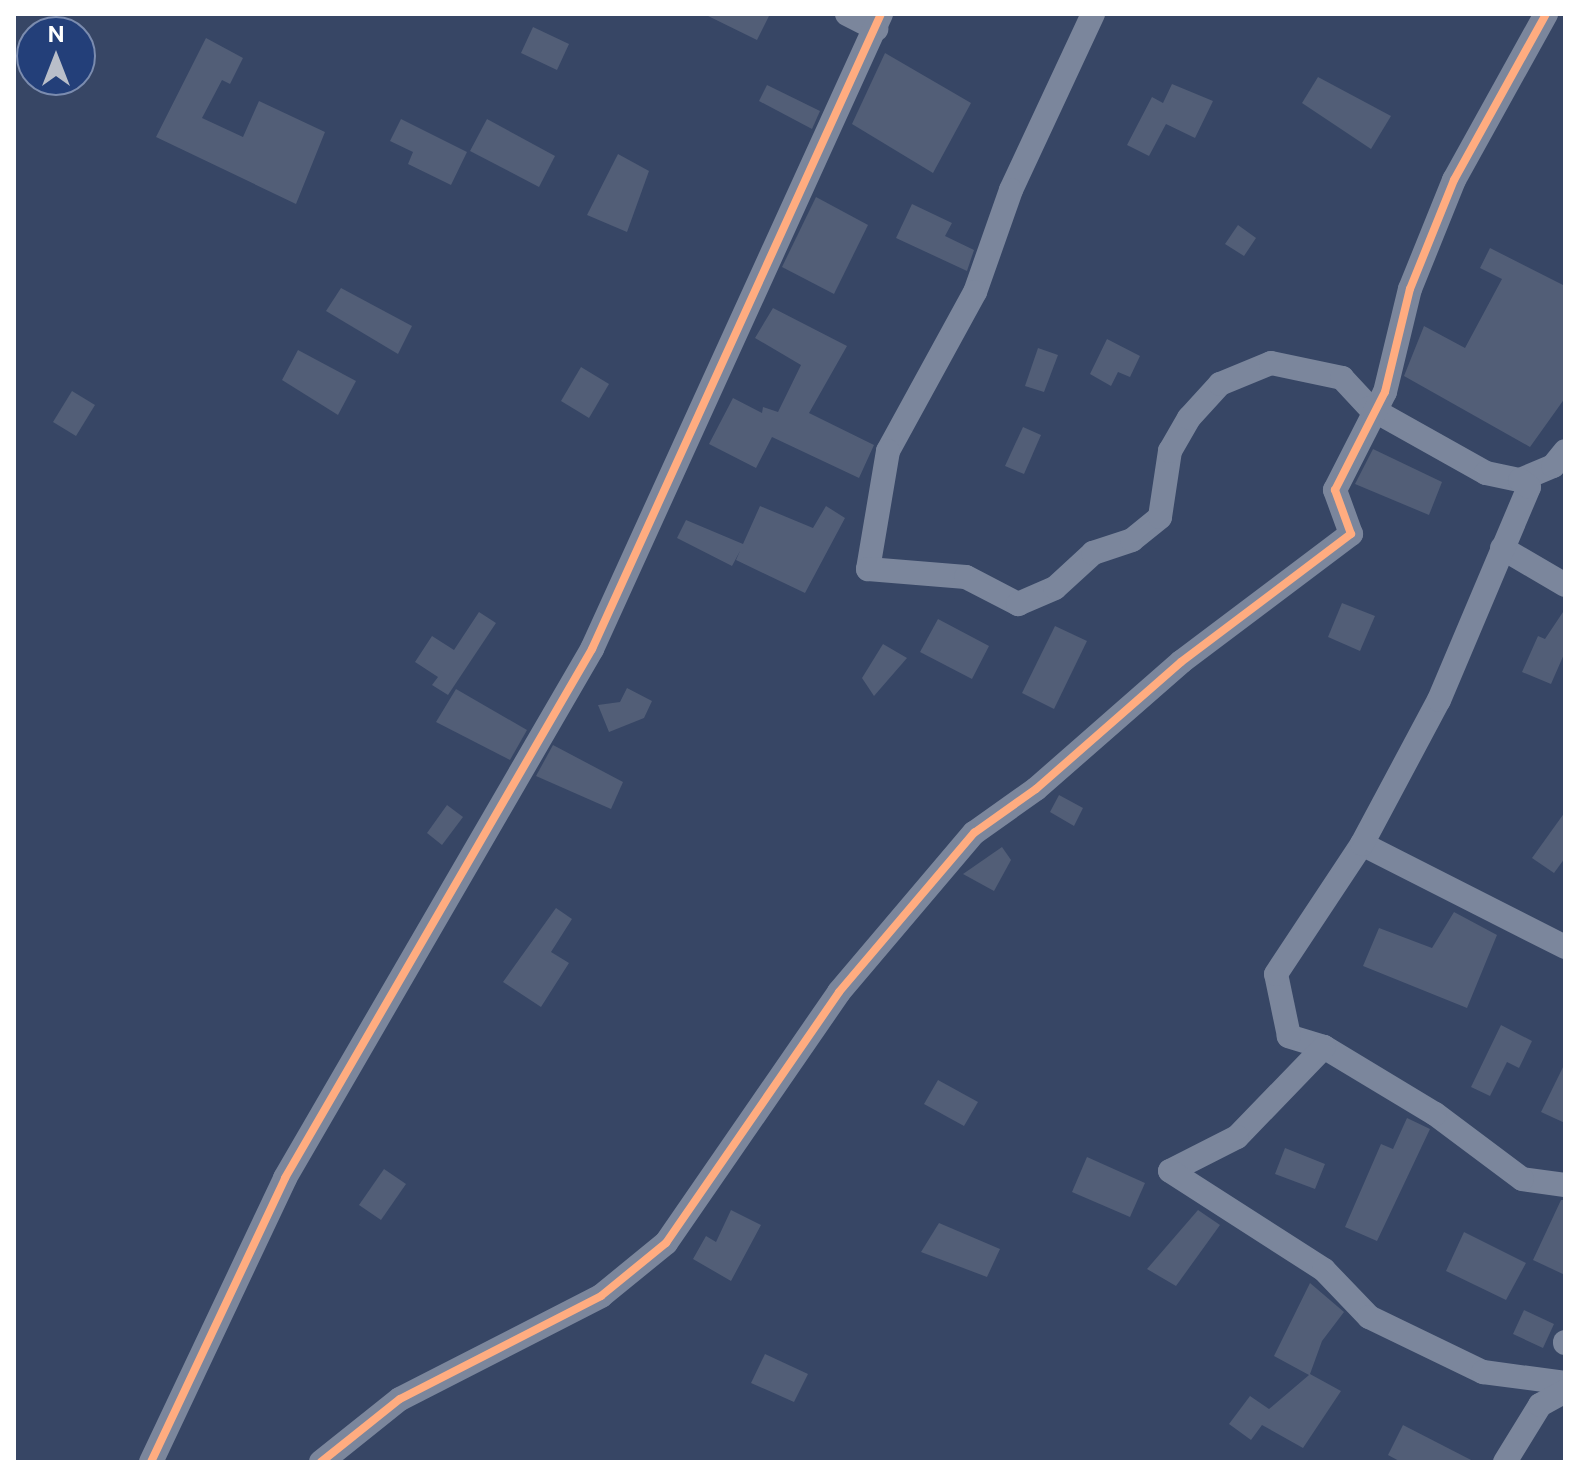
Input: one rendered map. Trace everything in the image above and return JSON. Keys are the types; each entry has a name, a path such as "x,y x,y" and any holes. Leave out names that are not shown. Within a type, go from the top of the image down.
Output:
{"street":[{"path":"151,1462 285,1178 592,649 879,21 847,14"},
{"path":"1093,14 1011,190 975,292 888,451 868,569 966,577 1018,604 1055,588 1093,553 1132,540 1160,517 1170,451 1220,384 1271,363 1305,365 1342,378 1370,408 1459,460 1520,480 1529,487 1439,700 1362,844 1276,974 1289,1036 1324,1047 1435,1114 1522,1179 1565,1185"},
{"path":"321,1462 400,1399 601,1296 666,1243 839,992 974,833 1204,644 1351,534 1335,490 1370,408 1385,392 1410,289 1454,180 1546,14"},
{"path":"1520,480 1553,466 1565,451"},
{"path":"1502,548 1565,585"},
{"path":"1362,844 1565,947"},
{"path":"1324,1047 1237,1137 1170,1171 1324,1270 1369,1317 1483,1372 1565,1383"},
{"path":"1505,1462 1540,1405 1565,1391"}],"building":[{"path":"704,14 770,14 757,40"},
{"path":"533,27 569,44 557,70 521,53"},
{"path":"206,38 243,58 230,84 222,80 202,118 243,137 259,101 325,132 296,204 156,137"},
{"path":"885,53 971,103 933,173 852,124"},
{"path":"1318,77 1391,116 1371,149 1302,103"},
{"path":"1172,84 1213,101 1195,138 1166,124 1149,156 1127,145 1152,97 1163,103"},
{"path":"767,85 820,111 812,129 759,101"},
{"path":"401,119 467,152 451,185 408,164 413,152 390,141"},
{"path":"487,119 555,156 539,187 470,151"},
{"path":"618,154 649,171 627,232 587,215"},
{"path":"816,197 868,225 834,294 782,267"},
{"path":"912,204 952,223 945,236 974,250 967,271 896,238"},
{"path":"1238,225 1256,238 1244,256 1225,244"},
{"path":"1490,248 1565,286 1565,398 1530,447 1404,376 1424,326 1465,348 1502,279 1480,268"},
{"path":"341,288 412,326 398,354 326,311"},
{"path":"773,308 847,346 809,413 874,445 859,478 772,437 756,468 709,444 733,398 762,413 763,407 778,412 801,365 755,338"},
{"path":"1107,339 1140,356 1130,377 1118,372 1111,386 1090,374"},
{"path":"1038,348 1058,355 1044,392 1025,386"},
{"path":"298,350 356,381 338,415 282,380"},
{"path":"581,367 609,384 589,418 561,401"},
{"path":"72,391 95,405 76,436 53,422"},
{"path":"1023,427 1041,435 1024,474 1005,466"},
{"path":"1373,449 1442,482 1429,515 1355,484"},
{"path":"760,506 813,528 826,506 845,518 805,593 736,560 740,551 732,566 677,538 686,520 743,544"},
{"path":"1342,603 1375,616 1360,651 1328,637"},
{"path":"1565,609 1565,652 1551,684 1522,672 1538,636 1545,639"},
{"path":"479,612 496,623 448,695 432,685 438,677 415,662 432,636 454,650"},
{"path":"938,619 989,646 972,679 920,652"},
{"path":"1055,626 1087,641 1054,709 1022,693"},
{"path":"883,644 907,658 874,696 862,678"},
{"path":"627,688 652,701 644,718 609,732 598,705 620,702"},
{"path":"456,689 527,730 510,760 436,722"},
{"path":"553,745 623,782 611,809 536,776"},
{"path":"1059,795 1083,808 1074,826 1050,812"},
{"path":"447,805 463,817 442,845 427,833"},
{"path":"1565,812 1565,858 1554,873 1532,858"},
{"path":"1002,847 1011,860 994,891 963,874"},
{"path":"556,908 572,919 551,952 569,963 541,1007 503,982"},
{"path":"1454,912 1497,935 1467,1008 1363,966 1379,928 1432,948"},
{"path":"1501,1025 1532,1041 1519,1068 1507,1062 1490,1096 1471,1087"},
{"path":"1565,1063 1565,1123 1541,1112"},
{"path":"938,1080 978,1102 964,1126 924,1104"},
{"path":"1407,1118 1430,1129 1377,1241 1345,1227 1381,1144 1393,1149"},
{"path":"1285,1148 1325,1164 1315,1189 1275,1174"},
{"path":"1087,1157 1145,1183 1130,1217 1072,1192"},
{"path":"384,1169 406,1184 381,1220 359,1205"},
{"path":"1561,1200 1565,1200 1565,1275 1533,1260"},
{"path":"731,1210 761,1225 731,1281 693,1259 706,1236 716,1242"},
{"path":"1198,1210 1220,1225 1176,1286 1147,1269"},
{"path":"939,1223 1000,1249 987,1277 921,1252"},
{"path":"1464,1232 1526,1263 1506,1300 1446,1271"},
{"path":"1310,1283 1344,1312 1322,1341 1310,1374 1341,1391 1303,1448 1262,1425 1251,1440 1229,1424 1250,1396 1269,1409 1309,1375 1274,1356"},
{"path":"1524,1310 1554,1324 1543,1348 1513,1334"},
{"path":"765,1354 808,1374 794,1402 751,1383"},
{"path":"1403,1425 1475,1462 1401,1462 1388,1455"}],"cycle path":[{"path":"151,1462 285,1178 592,649 881,14"},
{"path":"321,1462 400,1399 601,1296 666,1243 839,992 974,833 1036,789 1181,662 1351,534 1335,490 1385,392 1410,289 1454,180 1546,14"}]}
